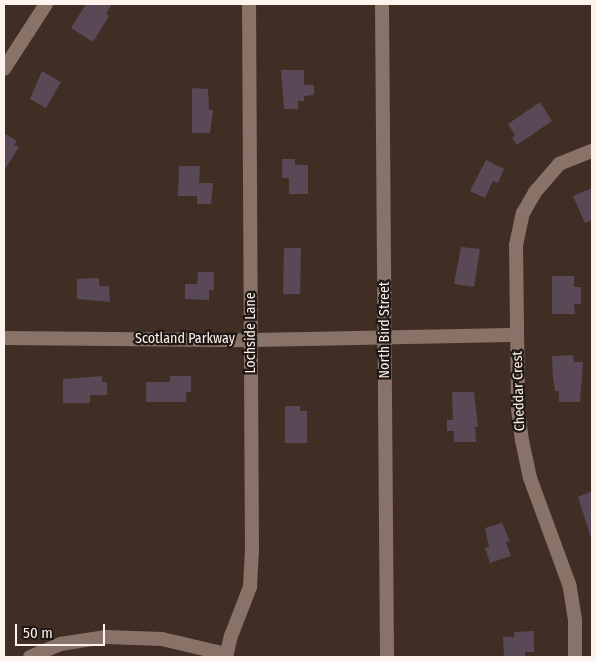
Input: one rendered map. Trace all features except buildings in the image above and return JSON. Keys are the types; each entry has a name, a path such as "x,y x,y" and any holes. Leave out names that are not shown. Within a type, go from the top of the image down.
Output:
{"street":[{"path":"4,70 46,4"},
{"name":"Lochside Lane","path":"226,656 250,587 249,4"},
{"name":"North Bird Street","path":"382,4 387,657"},
{"name":"Cheddar Crest","path":"575,657 576,620 570,584 530,478 522,441 517,335 516,245 523,213 535,192 559,164 592,151"},
{"name":"Scotland Parkway","path":"4,338 250,340 385,339 517,335"},
{"path":"30,657 60,644 106,637 162,639 226,656"}]}
